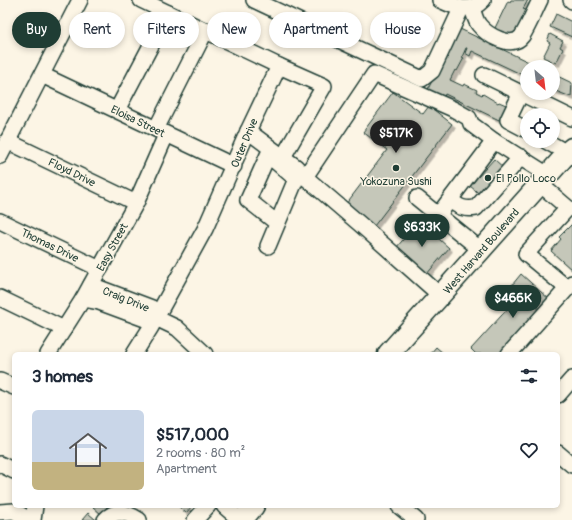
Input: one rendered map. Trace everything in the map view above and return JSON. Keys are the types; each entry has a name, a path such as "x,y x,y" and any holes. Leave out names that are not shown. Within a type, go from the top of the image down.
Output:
{"main road":[{"name":"West Harvard Boulevard","path":"390,352 570,151"},
{"path":"241,520 252,508"}],"street":[{"path":"0,156 80,0"},
{"path":"141,0 166,12"},
{"path":"254,0 422,79 432,71 472,6"},
{"path":"440,0 472,6"},
{"path":"472,6 478,24 484,30 496,37 510,42 516,41 522,36 540,0"},
{"path":"199,27 324,86 283,157"},
{"name":"Easy Street","path":"49,352 83,299 136,203 161,132 206,30"},
{"path":"117,110 150,48"},
{"name":"Outer Drive","path":"135,352 156,318 205,229 234,166 248,131 279,66"},
{"path":"305,177 374,74 453,109 469,118 471,124 494,141 520,157 544,179 568,208 526,254 569,285 511,352"},
{"name":"Eloisa Street","path":"42,75 234,166"},
{"path":"484,75 520,93"},
{"path":"520,95 508,120 520,126"},
{"path":"535,100 572,118"},
{"path":"248,131 296,167 305,177 362,225 441,296"},
{"name":"Floyd Drive","path":"8,141 136,203"},
{"path":"439,214 494,141"},
{"path":"560,147 570,151"},
{"path":"268,246 296,179 268,155 248,200 277,223"},
{"path":"450,200 464,209 476,208 520,157"},
{"path":"417,198 439,214 481,250"},
{"name":"Thomas Drive","path":"0,221 100,269"},
{"name":"Craig Drive","path":"91,285 152,308 156,318"},
{"path":"0,298 64,329"},
{"name":"Craig Drive","path":"83,299 99,302 145,319 156,318 177,328 203,352"},
{"path":"560,393 572,379"},
{"path":"0,381 12,387"},
{"path":"560,455 572,465"},
{"path":"0,464 12,470"},
{"path":"0,512 14,511 31,520 34,508"},
{"path":"195,520 206,508"},
{"path":"226,508 241,520"},
{"path":"402,508 416,520"},
{"path":"105,520 114,513 121,512 129,514 139,520"}],"building":[{"path":"511,0 528,0 523,9 528,11 514,39 494,30 508,1 510,2"},
{"path":"556,14 572,22 572,37 550,27"},
{"path":"458,28 524,60 520,60 520,74 472,51 470,56 465,53 466,48 462,57 464,58 450,80 463,86 464,84 498,103 499,102 506,105 502,117 501,116 499,120 445,94 444,97 428,89"},
{"path":"550,34 563,41 560,47 563,49 558,60 550,60 543,57 550,43 547,41"},
{"path":"560,77 572,83 571,97 560,93"},
{"path":"393,92 423,114 429,106 452,124 374,226 346,204 387,150 363,132"},
{"name":"El Pollo Loco","path":"494,159 506,170 482,196 470,186"},
{"path":"419,221 449,248 426,275 396,248"},
{"path":"572,224 572,270 551,251 561,239 559,237"},
{"path":"521,274 550,300 504,352 474,352 471,349 522,293 512,285"},
{"path":"436,347 442,352 432,352"},
{"path":"94,508 106,508 101,514"},
{"path":"180,508 190,508 186,513"},
{"path":"88,513 96,520 82,520"}],"place":[{"name":"Yokozuna Sushi","path":"396,168"},
{"name":"El Pollo Loco","path":"488,178"}]}
